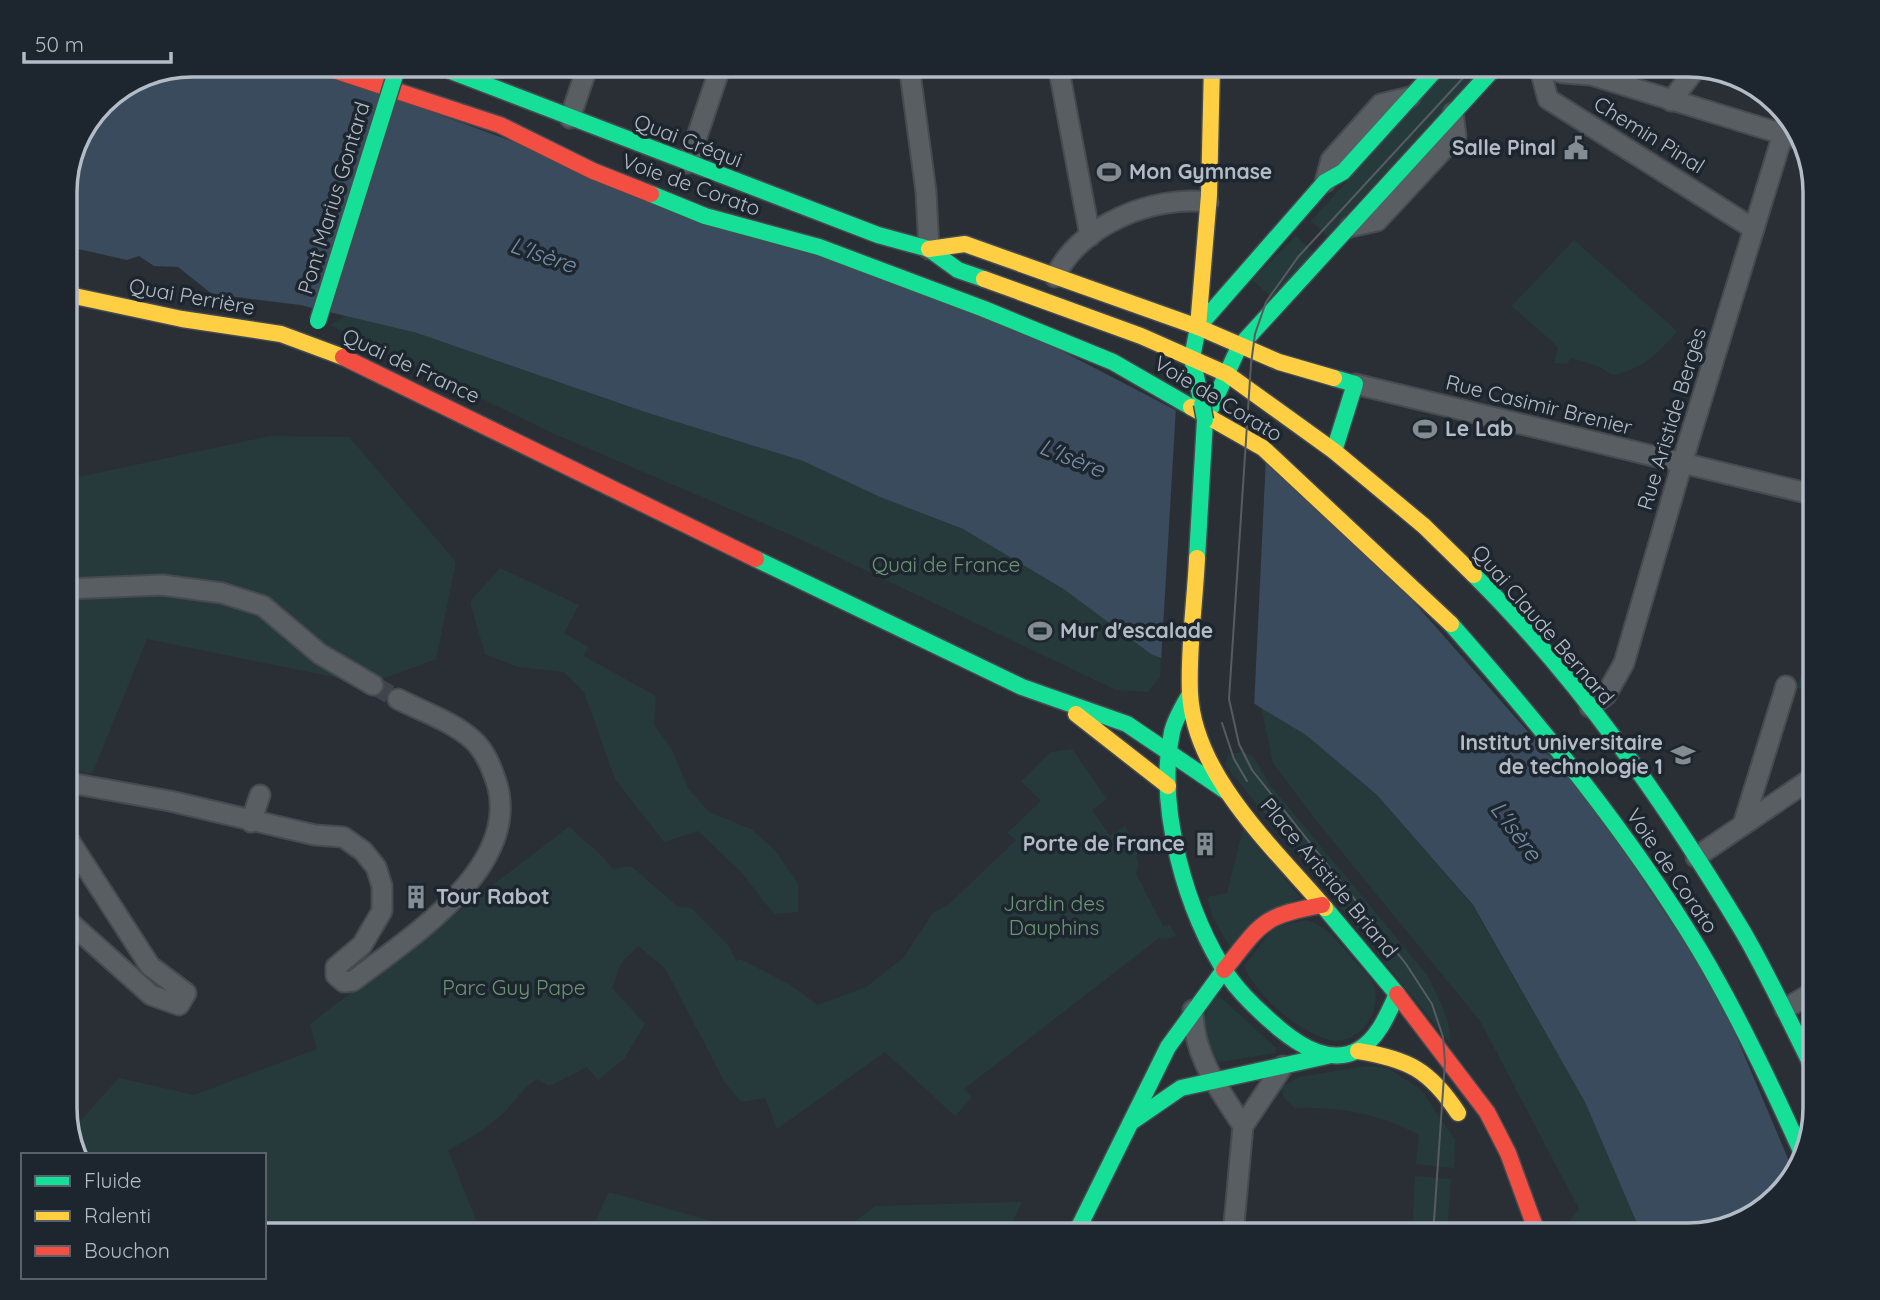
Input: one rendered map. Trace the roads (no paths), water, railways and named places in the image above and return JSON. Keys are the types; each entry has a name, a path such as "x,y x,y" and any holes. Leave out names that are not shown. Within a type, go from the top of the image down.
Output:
{"main road":[{"name":"Voie de Corato","path":"354,77 500,125 593,172 705,216 851,258 1069,343 1131,371 1263,448 1311,489 1443,616 1525,707 1591,790 1699,949 1769,1079 1797,1142"},
{"name":"Pont Marius Gontard","path":"310,343 394,77"},
{"name":"Quai Créqui","path":"466,77 878,235 929,249 958,270 1192,358"},
{"path":"1212,77 1209,199 1198,327 1192,358 1206,411 1188,716 1168,752 1168,786 1178,855 1196,913 1224,970 1254,1007 1289,1037 1327,1056"},
{"path":"1411,97 1429,77"},
{"path":"1453,113 1486,77"},
{"path":"1198,327 1325,182"},
{"path":"1206,411 1239,346 1349,227"},
{"name":"Quai Créqui","path":"929,249 965,244 1198,327 1279,362 1364,386"},
{"name":"Quai Perrière","path":"77,296 181,319 281,334 310,343"},
{"name":"Quai de France","path":"310,343 380,372 940,650 1060,702 1127,724 1168,752"},
{"name":"Quai Claude Bernard","path":"1192,358 1227,374 1334,451 1424,526 1492,593 1590,708 1696,857 1743,932 1803,1047"},
{"path":"1334,451 1364,386"},
{"name":"Quai de France","path":"1060,702 1168,786"},
{"name":"Place Aristide Briand","path":"1188,716 1226,791 1398,994 1487,1112 1508,1153 1534,1223"},
{"name":"Place Aristide Briand","path":"1168,752 1226,791"},
{"path":"1081,1223 1168,1047 1193,1009 1262,923 1273,916 1322,905"},
{"path":"1358,1051 1383,1024 1398,994"},
{"path":"1130,1123 1181,1088 1358,1051 1405,1060 1424,1071 1442,1086 1467,1128"}],"street":[{"path":"570,118 584,77"},
{"path":"688,163 718,77"},
{"path":"911,77 926,192 929,249"},
{"path":"1060,77 1090,236"},
{"name":"Chemin Pinal","path":"1541,77 1549,99 1754,229"},
{"path":"1604,77 1671,101 1786,131"},
{"path":"1671,101 1689,77"},
{"path":"1325,182 1331,160 1381,104 1411,97"},
{"path":"1349,227 1377,221 1457,136 1453,113"},
{"name":"Rue Aristide Bergès","path":"1590,708 1606,695 1624,663 1754,229 1790,140"},
{"path":"1046,274 1061,265 1090,236 1110,222 1169,203 1209,199"},
{"name":"Rue Casimir Brenier","path":"1364,386 1803,492"},
{"path":"77,589 162,585 222,593 263,606 320,654 373,685"},
{"path":"1743,825 1786,686"},
{"path":"77,784 170,801 315,835 343,837 363,851 376,867 382,886 382,911 362,945 336,967 336,975 344,982 353,981 433,920 461,892 492,845 501,813 499,791 491,763 475,742 455,727 398,699"},
{"path":"1696,857 1803,784"},
{"path":"251,822 260,795"},
{"path":"77,852 150,965 186,993 179,1005 152,995 77,929"},
{"path":"1785,1009 1803,998"},
{"path":"1193,1009 1193,1032 1204,1066 1243,1126"},
{"path":"1234,1223 1243,1126 1283,1066"}],"water":[{"name":"L'Isère","path":"334,77 827,256 1039,339 1254,451 1376,559 1595,808 1717,991 1789,1162 1784,1172 1764,1195 1746,1208 1718,1219 1688,1223 1637,1223 1585,1102 1473,905 1377,795 1306,735 1225,686 1151,654 1065,590 963,529 880,497 803,461 645,412 417,333 300,305 212,294 178,267 154,266 139,256 127,260 77,249 77,184 81,162 96,128 111,111 128,96 169,79"}],"tunnel":[{"path":"373,685 398,699"}],"tram line":[{"path":"1434,1223 1445,1062 1443,1037 1432,1004 1406,964 1252,770 1239,744 1229,699 1251,364 1255,334 1266,302 1298,257 1464,77"},
{"path":"1222,723 1234,759 1247,781"}],"place":[{"name":"Salle Pinal","path":"1576,148"},
{"name":"Mon Gymnase","path":"1109,172"},
{"name":"Le Lab","path":"1425,429"},
{"name":"Mur d'escalade","path":"1040,631"},
{"name":"Institut universitaire de technologie 1","path":"1683,755"},
{"name":"Porte de France","path":"1205,844"},
{"name":"Tour Rabot","path":"416,897"}],"park label":[{"name":"Jardin des Dauphins","path":"1054,916"},
{"name":"Parc Guy Pape","path":"514,988"}]}
